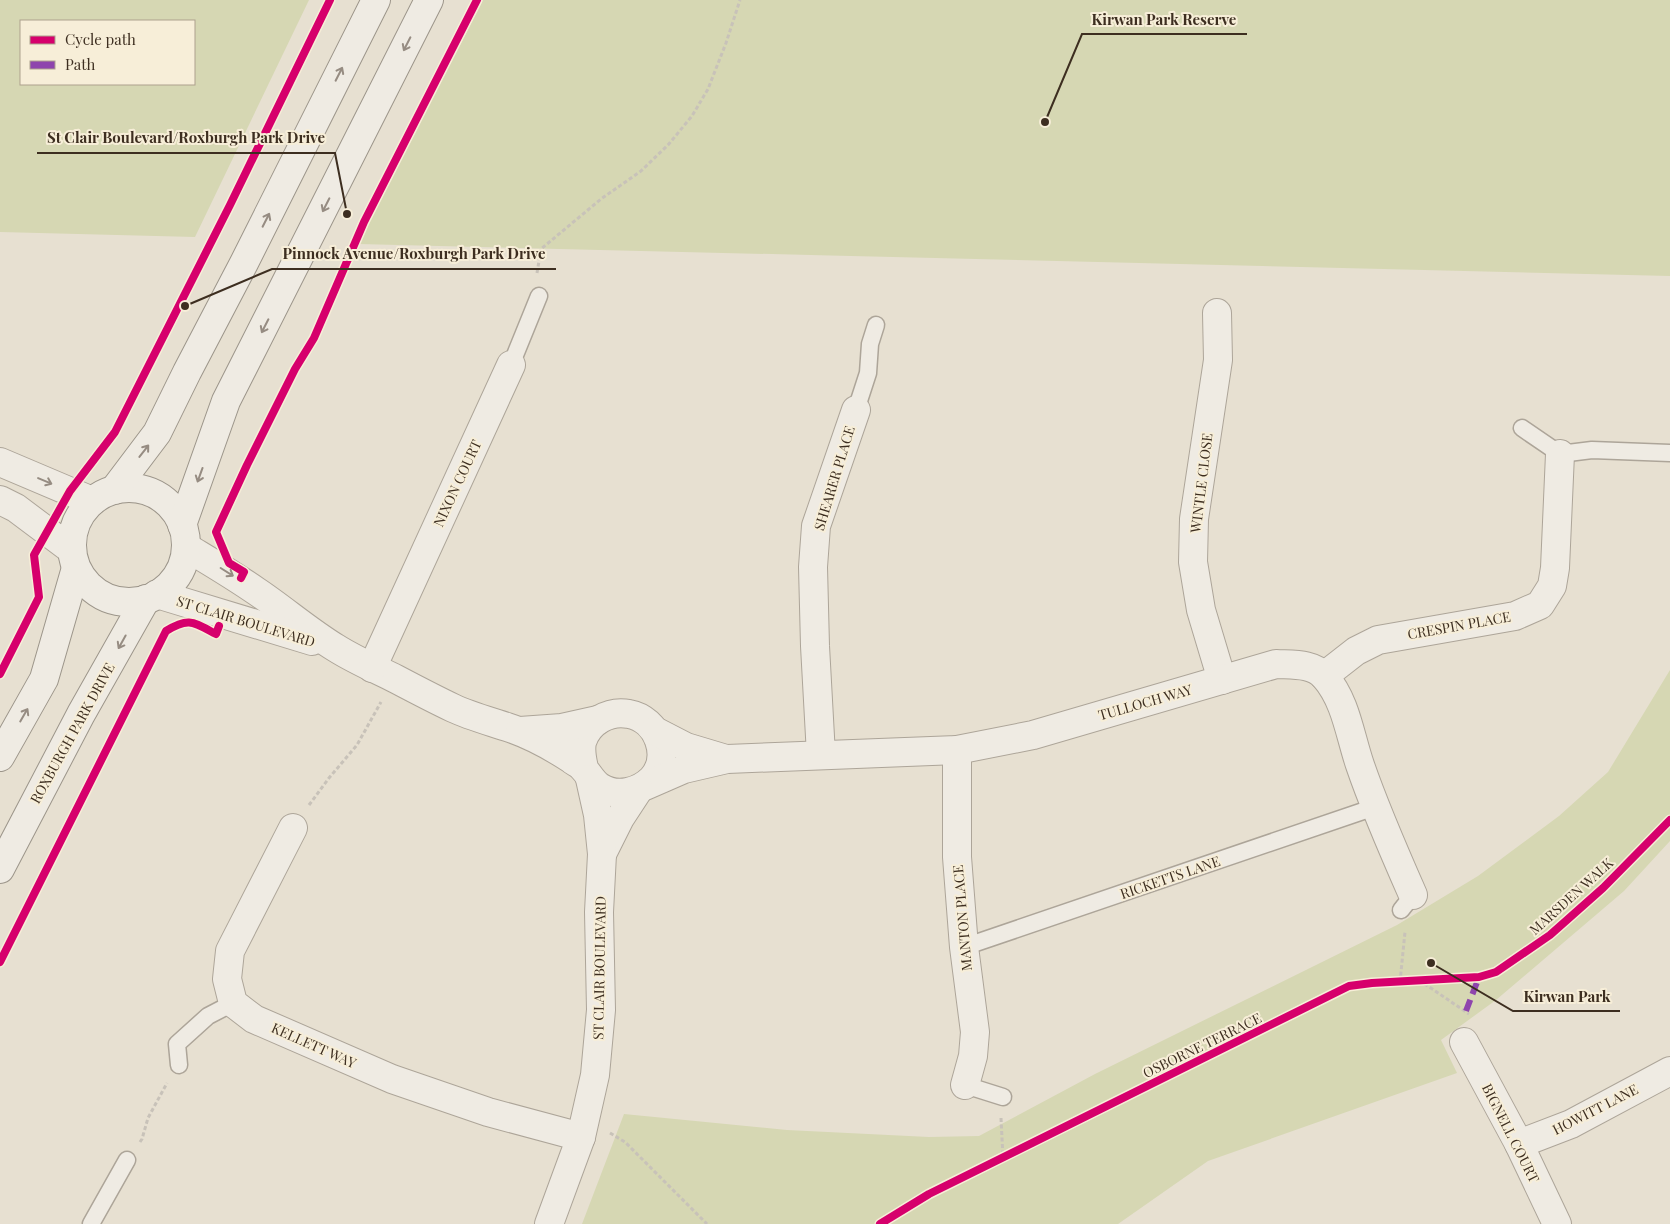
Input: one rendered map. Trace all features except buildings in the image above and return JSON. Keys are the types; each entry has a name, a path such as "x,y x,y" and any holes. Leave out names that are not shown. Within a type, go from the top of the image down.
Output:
{"street":[{"path":"0,757 44,679 74,559 73,532 80,515 103,495 157,434 186,372 244,263 376,0"},
{"path":"0,500 16,508 74,559 85,582 98,593 113,600 130,602 152,597 172,582 182,565 184,536 226,401 292,274 428,0"},
{"name":"WINTLE CLOSE","path":"1217,314 1218,360 1194,519 1193,562 1201,610 1222,680"},
{"name":"NIXON COURT","path":"383,673 511,365"},
{"name":"SHEARER PLACE","path":"821,755 813,567 816,526 856,410"},
{"name":"CRESPIN PLACE","path":"1324,676 1356,651 1378,640 1515,616 1540,605 1552,586 1555,568 1560,454"},
{"path":"0,462 103,495 131,488 147,491 162,499 174,510 184,536"},
{"name":"ST CLAIR BOULEVARD","path":"184,536 335,648 455,709 519,731 556,750 587,774 598,815 602,854 599,912 601,1010 595,1075 583,1129 549,1224"},
{"name":"ST CLAIR BOULEVARD","path":"152,597 335,648"},
{"name":"ROXBURGH PARK DRIVE","path":"0,869 77,723 152,597"},
{"name":"TULLOCH WAY","path":"642,787 684,769 727,759 957,750 1033,735 1276,664 1305,665 1324,676 1338,696 1407,902"},
{"path":"610,714 635,715 646,721 655,731 660,742 662,754 654,777 642,787 626,793 613,792 600,788 587,774 581,755 582,742 588,729 598,720 610,714"},
{"name":"ST CLAIR BOULEVARD","path":"519,731 562,728 598,720"},
{"name":"TULLOCH WAY","path":"655,731 686,747 727,759"},
{"name":"MANTON PLACE","path":"957,750 957,857 964,947 975,1032 973,1056 965,1085"},
{"name":"ST CLAIR BOULEVARD","path":"602,854 620,818 642,787"},
{"path":"233,1003 227,979 230,951 293,828"},
{"name":"KELLETT WAY","path":"233,1003 254,1019 392,1079 488,1112 583,1129"},
{"name":"BIGNELL COURT","path":"1464,1042 1519,1144 1557,1224"},
{"name":"HOWITT LANE","path":"1519,1144 1570,1124 1670,1071"}],"lane":[{"name":"NIXON COURT","path":"511,365 540,296"},
{"name":"SHEARER PLACE","path":"856,410 868,373 870,344 876,326"},
{"path":"1522,428 1560,454 1592,450 1670,453"},
{"name":"RICKETTS LANE","path":"964,947 1375,807"},
{"path":"178,1066 177,1044 208,1016 233,1003"},
{"path":"965,1085 1003,1097"},
{"path":"91,1224 127,1160"}],"path":[{"path":"540,296 537,276 541,249 601,199 641,171 668,145 692,116 708,89 740,0"},
{"path":"293,828 329,778 357,745 380,705 383,673"},
{"path":"1400,982 1407,902"},
{"path":"1391,982 1429,980"},
{"path":"127,1160 142,1139 148,1118 161,1092 178,1066"},
{"path":"1003,1097 1000,1128 1003,1158"},
{"path":"583,1129 610,1132 625,1142 707,1224"},
{"path":"995,1162 1012,1153"}],"green space":[{"path":"0,0 309,0 195,237 0,232"},
{"path":"483,0 1670,0 1670,276 358,244"},
{"path":"1670,670 1670,841 1624,891 1496,1000 1441,1040 1457,1073 1208,1161 1118,1224 582,1224 624,1114 787,1130 929,1137 979,1136 1095,1074 1397,925 1478,876 1559,816 1608,772"}],"marked path":[{"path":"1466,1011 1479,977"}],"cycle path":[{"path":"0,674 39,597 34,555 70,491 115,432 230,205 330,0"},
{"path":"241,578 244,572 229,563 216,532 295,369 314,338 364,222 477,0"},
{"path":"0,962 166,631 180,624 191,623 202,626 216,634 219,626"},
{"name":"MARSDEN WALK","path":"880,1224 929,1194 1349,986 1479,977 1496,972 1550,935 1603,888 1670,820"}],"place":[{"name":"Kirwan Park Reserve","path":"1045,122"},
{"name":"St Clair Boulevard/Roxburgh Park Drive","path":"347,214"},
{"name":"Pinnock Avenue/Roxburgh Park Drive","path":"185,306"},
{"name":"Kirwan Park","path":"1431,963"}]}
